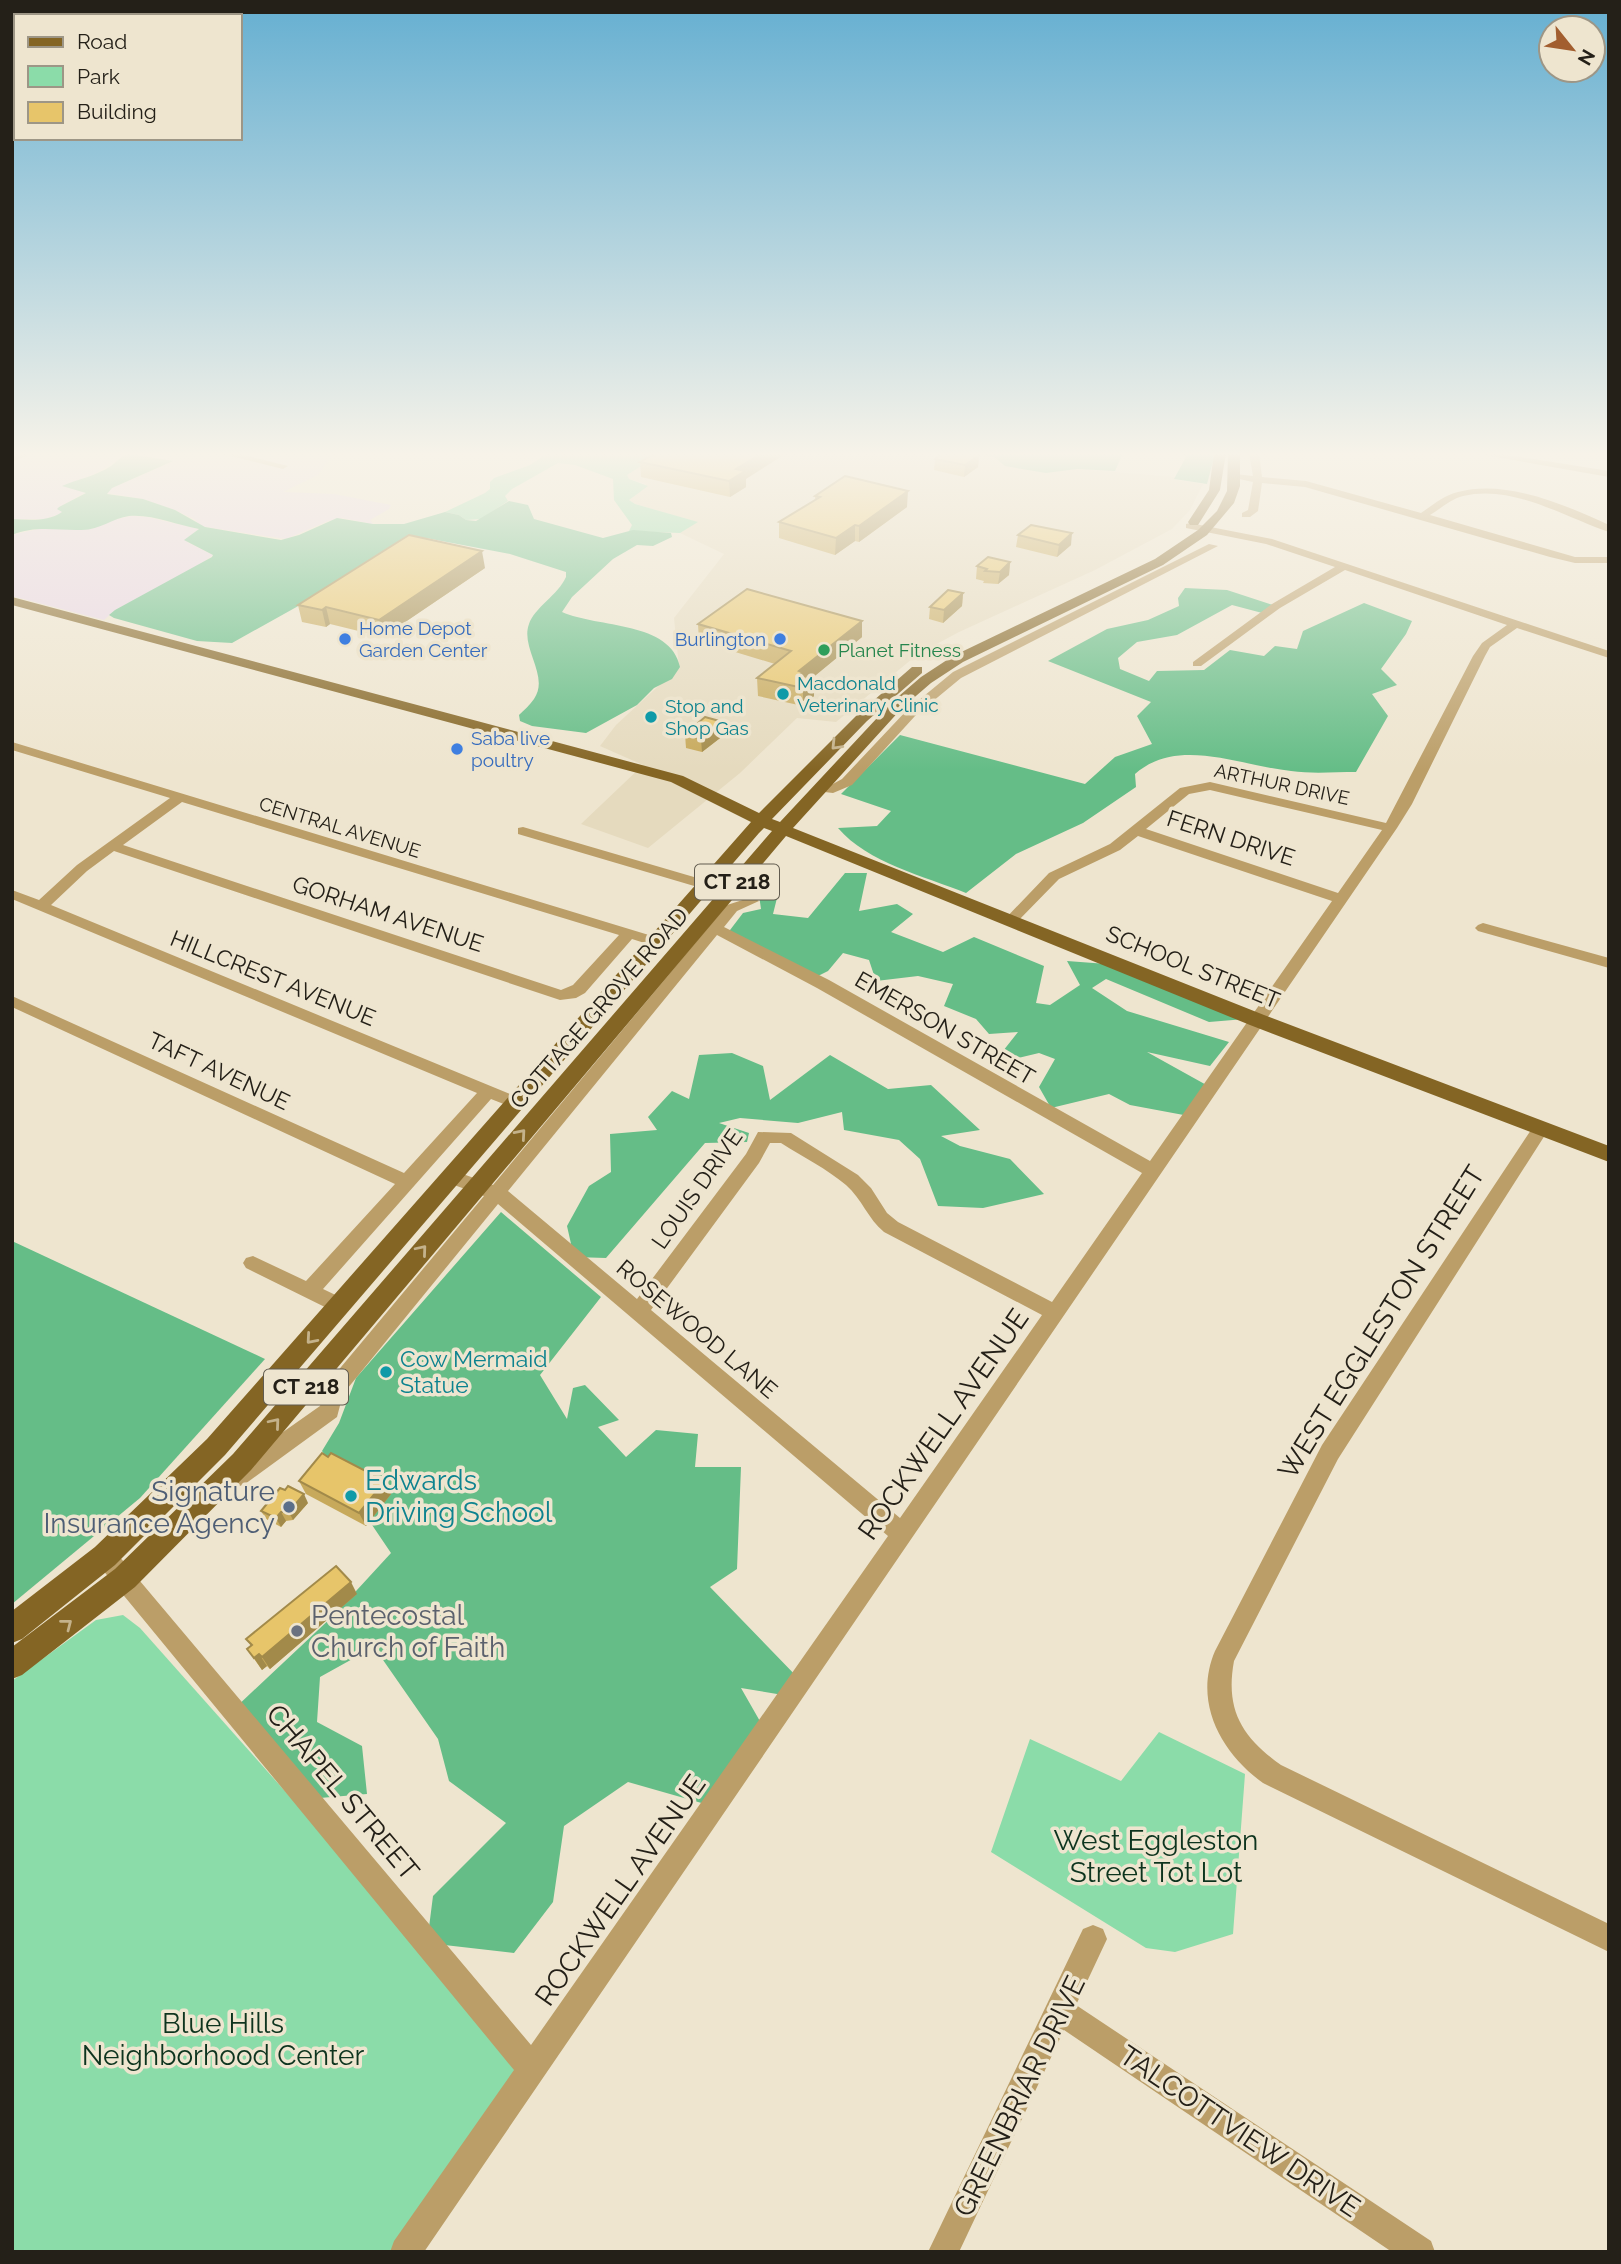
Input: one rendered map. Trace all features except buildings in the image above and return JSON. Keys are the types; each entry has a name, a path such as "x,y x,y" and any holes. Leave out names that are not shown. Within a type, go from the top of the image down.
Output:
{"main road":[{"name":"COTTAGE GROVE ROAD","path":"12,1665 125,1578 242,1462 487,1190 783,829 908,695 950,656 1029,631 1141,559"},
{"name":"COTTAGE GROVE ROAD","path":"12,1629 105,1556 216,1447 762,821 892,689 950,656 1094,587 1163,559"},
{"name":"SCHOOL STREET","path":"12,601 640,768 699,788 762,821 1010,921 1257,1020 1609,1154"}],"street":[{"name":"COTTAGE GROVE ROAD","path":"821,788 833,789 847,782 928,696 957,675 1029,631 1186,559"},
{"path":"1322,559 1609,655"},
{"path":"1569,559 1609,559"},
{"path":"1197,664 1276,606 1344,566"},
{"name":"ROCKWELL AVENUE","path":"405,2252 1390,828 1405,804 1486,645 1515,624"},
{"path":"876,727 893,732"},
{"name":"CENTRAL AVENUE","path":"12,746 657,942"},
{"name":"ARTHUR DRIVE","path":"1138,831 1185,791 1210,786 1390,828"},
{"path":"41,906 60,887 112,846 180,797"},
{"path":"523,831 706,885"},
{"name":"FERN DRIVE","path":"1010,921 1054,876 1115,847 1138,831 1341,899"},
{"name":"GORHAM AVENUE","path":"112,846 560,995 579,989 629,934"},
{"name":"HILLCREST AVENUE","path":"12,894 516,1103"},
{"name":"COTTAGE GROVE ROAD","path":"210,1494 330,1411 333,1391 487,1190 732,908 752,901"},
{"name":"EMERSON STREET","path":"715,928 823,985 1151,1170"},
{"path":"1483,928 1609,964"},
{"name":"TAFT AVENUE","path":"12,1001 407,1182"},
{"path":"309,1292 488,1091"},
{"name":"WEST EGGLESTON STREET","path":"1541,1128 1331,1452 1223,1659 1218,1686 1219,1701 1233,1738 1251,1758 1272,1774 1609,1938"},
{"name":"LOUIS DRIVE","path":"639,1311 753,1158 764,1136 785,1137 852,1180 865,1194 880,1218 891,1227 1054,1312"},
{"name":"ROSEWOOD LANE","path":"452,1177 487,1190 639,1311 901,1534"},
{"path":"253,1263 339,1306"},
{"name":"CHAPEL STREET","path":"105,1556 531,2068"},
{"name":"GREENBRIAR DRIVE","path":"943,2252 1093,1939"},
{"name":"TALCOTTVIEW DRIVE","path":"1060,2011 1420,2252"}],"shaded area":[{"path":"12,559 208,559 192,570 115,610 104,620 12,596"},
{"path":"720,559 1116,559 918,654 836,722 797,718 740,773 648,848 581,824 643,765 600,746 616,725 679,667 674,618"}],"green space":[{"path":"209,559 383,559 232,643 197,641 114,618 109,615"},
{"path":"524,559 614,559 572,597 562,612 648,634 663,641 674,652 680,667 672,679 654,688 637,705 586,733 532,726 520,721 519,715 532,701 539,681 528,643 529,624 536,612 558,590 566,572"},
{"path":"1185,588 1227,590 1276,606 1266,614 1232,605 1177,635 1137,642 1118,658 1120,669 1149,681 1157,671 1204,670 1230,650 1264,656 1275,646 1297,649 1303,631 1364,603 1412,621 1381,669 1397,685 1372,694 1388,716 1356,772 1299,772 1210,756 1170,757 1152,763 1135,774 1136,787 1083,823 1016,854 966,893 865,851 838,828 877,826 891,811 841,794 900,735 1085,784 1115,757 1152,744 1137,716 1151,702 1048,661 1107,629 1148,620 1179,606 1178,598"},
{"path":"845,873 867,873 859,911 897,904 913,914 891,932 943,952 974,937 1044,966 1036,1003 1050,1005 1080,985 1067,961 1120,965 1245,1019 1209,1022 1106,979 1092,988 1127,1011 1229,1042 1210,1066 1147,1052 1210,1087 1189,1116 1130,1105 1109,1094 1051,1108 1039,1087 1055,1059 1039,1053 1014,1059 1003,1051 1018,1032 989,1034 976,1019 944,1006 953,984 918,976 876,981 869,960 843,953 828,971 812,979 727,934 743,913 761,909 759,895 764,891 777,898 773,914 808,918"},
{"path":"732,1053 763,1066 770,1100 830,1055 888,1089 931,1085 980,1130 941,1136 960,1146 1010,1159 1044,1194 983,1208 938,1206 920,1159 899,1140 844,1130 842,1112 798,1123 740,1118 719,1123 749,1133 747,1142 705,1143 606,1258 574,1257 567,1226 589,1186 611,1172 610,1134 657,1130 648,1117 672,1091 689,1099 699,1055"},
{"path":"501,1212 601,1297 540,1375 567,1419 573,1388 585,1385 619,1420 598,1427 626,1457 656,1430 698,1434 695,1467 741,1467 737,1569 710,1587 800,1680 789,1696 741,1688 765,1730 712,1806 628,1782 564,1826 553,1902 514,1953 427,1943 433,1896 506,1823 449,1781 438,1739 374,1647 320,1677 317,1722 362,1746 367,1794 308,1799 234,1709 334,1615 391,1553 322,1451 339,1423 356,1378"},
{"path":"12,1241 265,1359 140,1498 12,1604"},
{"name":"Blue Hills Neighborhood Center","path":"123,1615 140,1628 531,2068 405,2252 12,2252 12,1681 96,1620"},
{"name":"West Eggleston Street Tot Lot","path":"1159,1732 1245,1774 1233,1934 1175,1952 1146,1948 991,1852 1030,1739 1121,1781"}],"place":[{"name":"Home Depot Garden Center","path":"345,639"},
{"name":"Burlington","path":"780,639"},
{"name":"Planet Fitness","path":"824,650"},
{"name":"Macdonald Veterinary Clinic","path":"783,694"},
{"name":"Stop and Shop Gas","path":"651,717"},
{"name":"Saba live poultry","path":"457,749"},
{"name":"Cow Mermaid Statue","path":"386,1372"},
{"name":"Edwards Driving School","path":"351,1496"},
{"name":"Signature Insurance Agency","path":"289,1507"},
{"name":"Pentecostal Church of Faith","path":"297,1631"}]}
